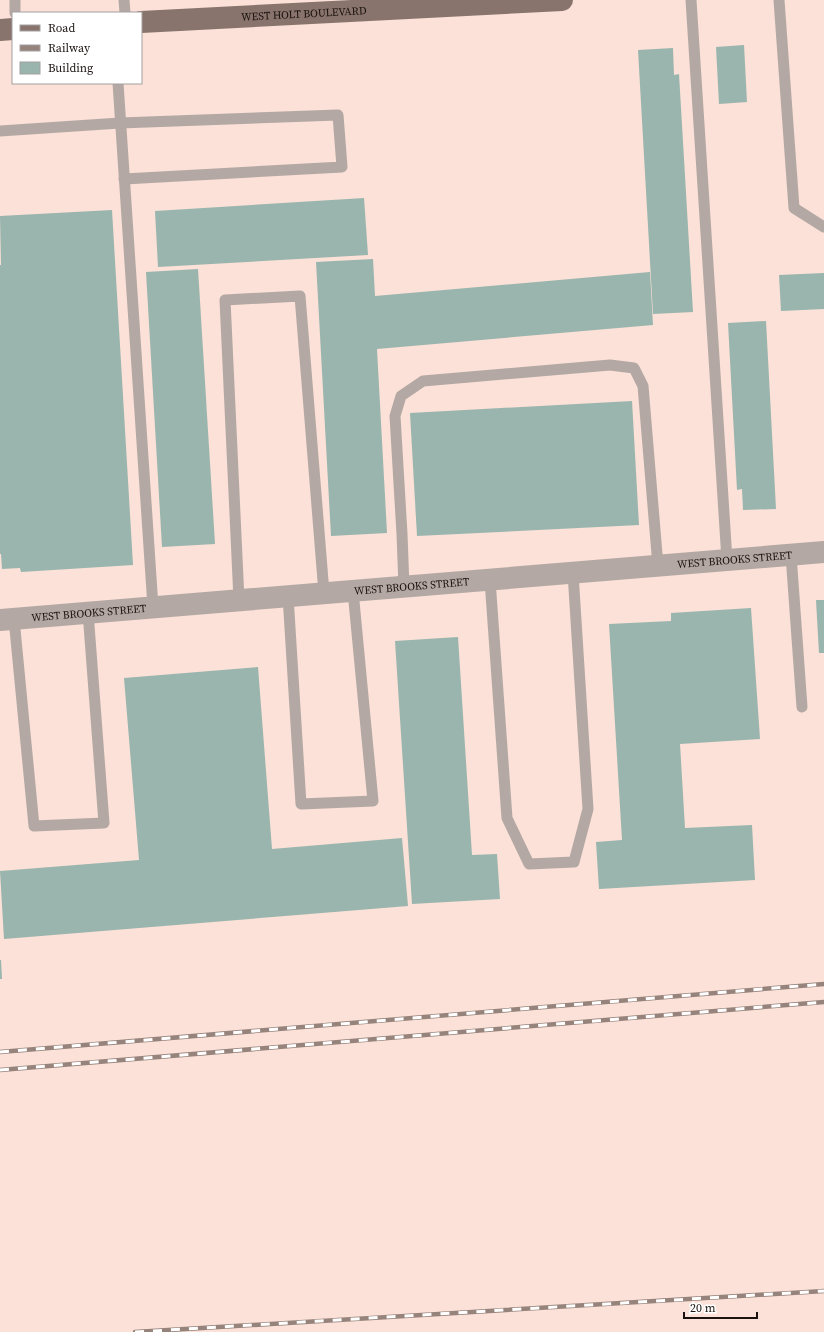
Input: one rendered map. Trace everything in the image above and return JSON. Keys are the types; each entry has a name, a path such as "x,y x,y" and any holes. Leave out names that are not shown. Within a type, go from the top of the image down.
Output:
{"main road":[{"name":"WEST HOLT BOULEVARD","path":"142,22 341,6 562,0"},
{"path":"0,30 12,29"}],"street":[{"name":"WEST BROOKS STREET","path":"7,619 824,552"}],"lane":[{"path":"14,0 15,12"},
{"path":"124,0 125,12"},
{"path":"691,0 727,560"},
{"path":"779,0 794,208 824,227"},
{"path":"118,84 153,607"},
{"path":"0,131 120,123 338,116 342,167 124,179"},
{"path":"239,600 225,300 300,296 324,593"},
{"path":"404,587 395,416 401,396 423,381 610,365 634,368 644,386 658,566"},
{"path":"792,555 802,707"},
{"path":"490,580 507,818 529,864 574,862 588,809 573,573"},
{"path":"288,596 301,804 372,800 353,591"},
{"path":"7,619 34,826 104,823 88,612"}],"building":[{"path":"744,45 747,102 719,104 716,47"},
{"path":"673,48 674,75 679,74 693,312 653,314 638,50"},
{"path":"364,198 368,255 158,267 155,211"},
{"path":"112,210 133,565 21,572 20,568 2,569 0,554 0,216"},
{"path":"373,259 375,296 650,272 653,325 377,349 387,533 331,536 316,262"},
{"path":"198,269 215,544 162,547 146,272"},
{"path":"824,273 824,309 781,311 779,275"},
{"path":"766,321 776,509 743,510 742,489 737,490 728,323"},
{"path":"632,401 639,525 417,536 410,413"},
{"path":"816,600 824,600 824,653 819,653"},
{"path":"751,608 760,739 680,744 685,828 752,825 755,880 599,889 596,842 622,840 609,624 671,621 671,613"},
{"path":"458,637 472,855 497,854 500,899 412,904 395,641"},
{"path":"258,667 272,849 402,838 408,906 4,939 0,871 139,860 124,678"},
{"path":"1,960 2,979 0,979"}],"railway":[{"path":"0,1052 824,984"},
{"path":"0,1070 824,1002"},
{"path":"135,1332 824,1291"}]}
